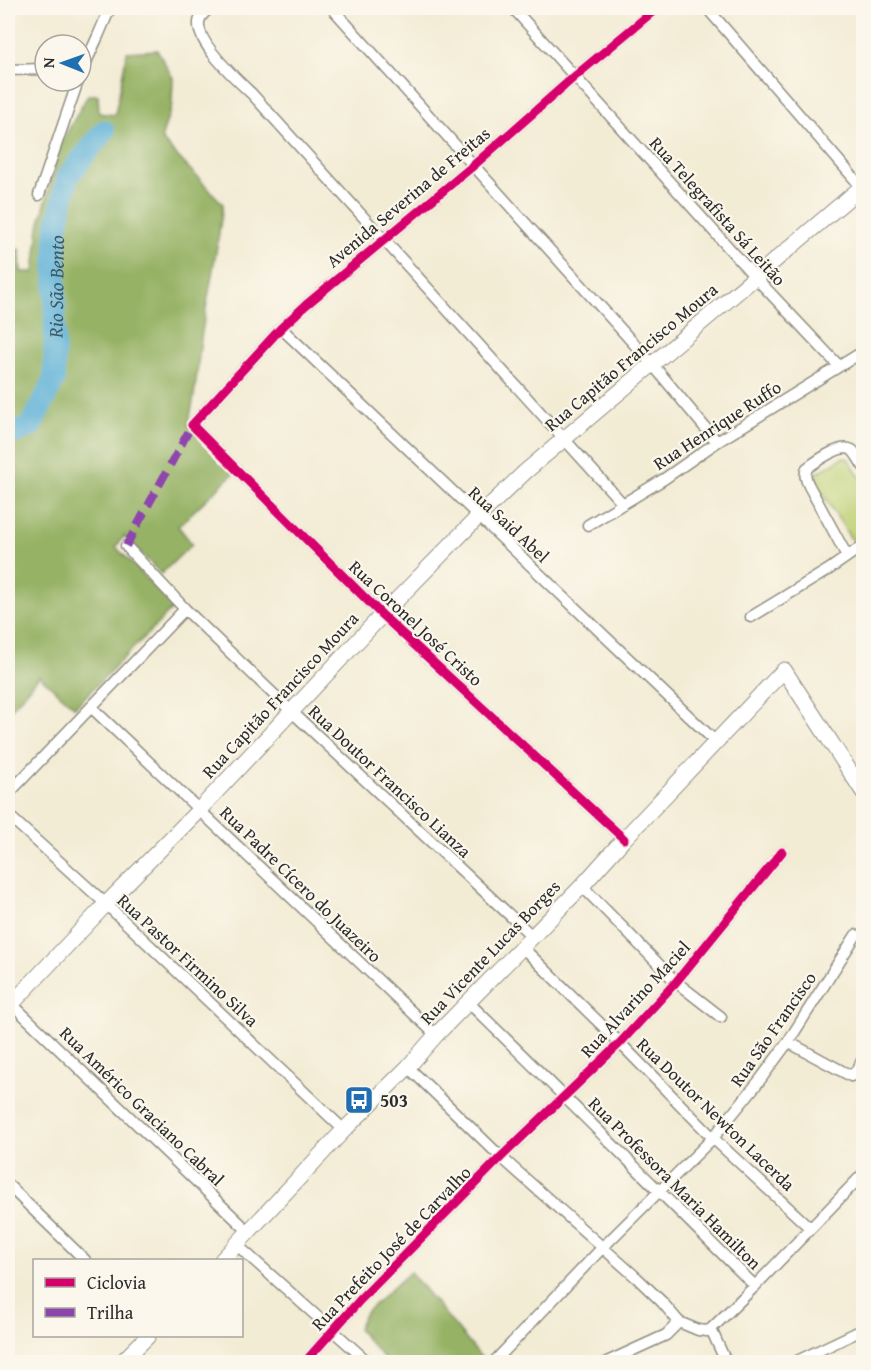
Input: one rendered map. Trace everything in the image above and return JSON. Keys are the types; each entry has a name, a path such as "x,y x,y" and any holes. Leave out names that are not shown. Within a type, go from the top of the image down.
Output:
{"main road":[{"name":"Rua Capitão Francisco Moura","path":"10,1006 478,517 525,472 863,187"},
{"name":"Rua Vicente Lucas Borges","path":"223,1259 344,1130 408,1067 436,1035 582,886 784,670 862,789"},
{"path":"122,1362 146,1337"}],"street":[{"path":"93,48 110,8"},
{"path":"210,8 201,15 200,31 218,60 252,94 623,504"},
{"path":"332,8 652,364 717,442"},
{"name":"Rua Telegrafista Sá Leitão","path":"513,8 755,277 839,366"},
{"name":"Avenida Severina de Freitas","path":"192,425 281,328 306,305 657,8"},
{"path":"707,8 863,187"},
{"path":"8,69 33,69"},
{"path":"39,195 74,93"},
{"name":"Rua Said Abel","path":"281,328 716,742"},
{"name":"Rua Henrique Ruffo","path":"588,525 864,351"},
{"name":"Rua Coronel José Cristo","path":"192,425 382,615 624,839"},
{"path":"847,556 809,486 805,472 815,463 839,449 846,448 855,454 864,467"},
{"name":"Rua Doutor Francisco Lianza","path":"126,546 185,609 527,941"},
{"path":"751,617 847,556 862,551"},
{"path":"8,794 185,609"},
{"name":"Rua Padre Cícero do Juazeiro","path":"91,707 436,1035"},
{"name":"Rua Pastor Firmino Silva","path":"8,815 106,904 344,1130"},
{"name":"Rua Alvarino Maciel","path":"501,1157 620,1043 676,982 782,852"},
{"path":"582,886 676,982 721,1017"},
{"name":"Rua São Francisco","path":"494,1362 602,1248 713,1138 788,1042 856,935"},
{"name":"Rua Doutor Newton Lacerda","path":"527,941 620,1043 713,1138 810,1228"},
{"name":"Rua Professora Maria Hamilton","path":"468,1002 755,1287"},
{"name":"Rua Américo Graciano Cabral","path":"10,1006 249,1232"},
{"path":"788,1042 857,1074 864,1057"},
{"path":"408,1067 501,1157 637,1278 679,1322 698,1330 711,1329 755,1287 864,1173"},
{"name":"Rua Prefeito José de Carvalho","path":"305,1362 360,1300 501,1157"},
{"path":"8,1185 84,1259"},
{"path":"237,1245 368,1362"},
{"path":"607,1362 666,1335 679,1322"},
{"path":"711,1329 726,1362"},
{"path":"795,1362 864,1329"}],"green space":[{"path":"157,50 173,78 172,104 161,139 223,204 188,424 235,472 178,526 192,544 161,574 124,536 116,547 174,607 75,707 39,676 8,713 8,252 20,249 21,272 34,272 39,227 61,143 88,95 98,95 99,113 115,115 127,52"},
{"path":"843,457 849,459 863,482 863,539 860,541 851,539 814,480 814,475"},
{"path":"410,1272 485,1362 387,1362 358,1329 364,1314"}],"waterway":[{"name":"Rio São Bento","path":"8,436 31,426 54,380 56,230 68,176 104,131"}],"marked path":[{"path":"126,546 192,425"}],"cycle path":[{"path":"624,839 382,615 192,425 281,328 306,305 657,8"},
{"path":"305,1362 360,1300 501,1157 620,1043 676,982 782,852"}],"place":[{"name":"503","path":"359,1100"}]}
